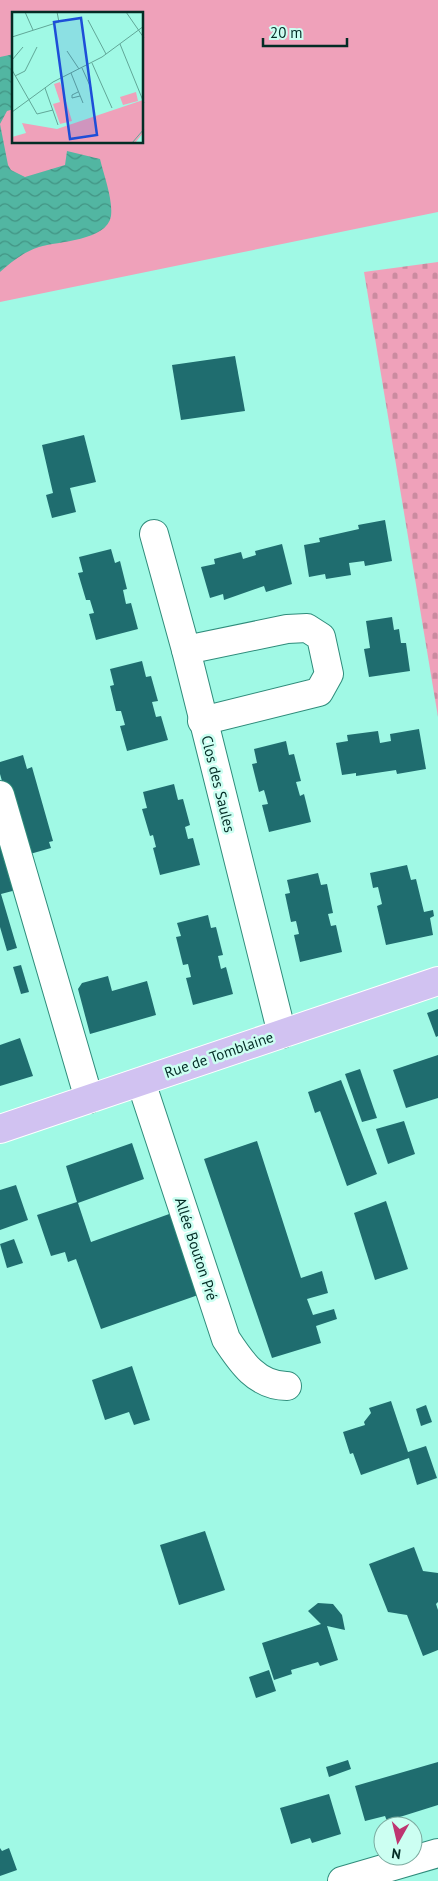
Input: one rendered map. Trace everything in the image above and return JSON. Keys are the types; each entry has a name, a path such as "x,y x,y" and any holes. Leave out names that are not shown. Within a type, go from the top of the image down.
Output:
{"main road":[{"name":"Rue de Tomblaine","path":"0,1129 438,981"}],"street":[{"name":"Clos des Saules","path":"154,534 186,650 282,1034"},
{"path":"186,650 287,629 308,628 321,637 328,674 318,692 202,720"},
{"path":"0,795 89,1099"},
{"name":"Allée Bouton Pré","path":"141,1082 226,1339 249,1368 266,1383 287,1386"},
{"path":"342,1881 438,1852"}],"green space":[{"path":"0,0 438,0 438,212 0,302"},
{"path":"438,262 438,717 364,272"}],"water":[{"path":"12,54 12,110 7,111 0,124 0,57"},
{"path":"0,124 8,165 11,170 25,177 65,165 67,151 100,159 109,195 111,216 108,224 101,231 81,239 47,245 28,251 0,272"}],"building":[{"path":"235,356 245,411 181,420 172,365"},
{"path":"84,435 96,482 70,488 76,512 52,518 46,495 53,493 42,445"},
{"path":"385,520 392,561 365,566 364,561 349,563 351,575 326,579 325,574 309,577 304,545 320,542 319,538 359,529 358,525"},
{"path":"282,544 292,584 266,592 264,586 224,600 223,594 210,598 201,567 215,564 214,559 241,552 243,559 256,555 255,551"},
{"path":"111,549 115,563 120,561 127,589 123,590 126,604 131,603 138,629 96,640 89,614 94,613 90,600 86,600 78,573 83,572 79,557"},
{"path":"392,617 394,630 399,629 401,643 406,643 410,671 369,677 364,649 370,648 366,621"},
{"path":"142,661 146,677 151,676 158,701 152,702 156,717 161,716 168,740 127,751 120,726 125,725 121,711 116,711 110,686 114,685 110,669"},
{"path":"419,729 426,769 397,774 396,770 356,776 356,773 342,775 336,743 348,741 347,735 378,731 380,743 391,741 390,734"},
{"path":"286,741 289,755 294,754 301,781 296,782 300,796 304,794 311,822 269,832 262,805 268,804 264,790 259,792 252,764 257,763 254,749"},
{"path":"23,755 27,769 32,767 53,841 49,842 51,848 23,856 0,774 0,762"},
{"path":"174,784 178,800 183,799 190,825 185,827 188,839 193,838 200,865 160,875 153,848 156,847 153,835 150,836 142,809 147,808 143,792"},
{"path":"0,824 20,889 1,894 17,948 7,951 0,927"},
{"path":"407,865 411,880 416,879 424,912 433,910 434,916 430,918 433,935 386,945 377,906 382,904 378,887 373,888 370,873"},
{"path":"318,873 321,885 327,884 333,913 328,914 331,926 336,925 342,952 300,962 294,935 299,934 296,921 291,922 285,894 290,893 287,880"},
{"path":"208,915 211,928 216,927 223,955 218,956 221,969 226,967 233,994 193,1005 186,978 191,977 188,964 183,965 176,937 181,936 177,923"},
{"path":"21,965 29,992 21,994 13,967"},
{"path":"108,976 112,991 147,981 156,1015 90,1034 78,989 82,983"},
{"path":"438,1009 438,1036 436,1037 427,1013"},
{"path":"20,1038 33,1076 0,1086 0,1045"},
{"path":"438,1055 438,1098 406,1108 393,1070"},
{"path":"360,1069 377,1118 362,1122 345,1074"},
{"path":"341,1080 377,1174 347,1186 320,1111 315,1113 308,1092"},
{"path":"404,1121 415,1154 388,1164 376,1129"},
{"path":"257,1141 301,1278 322,1271 328,1293 307,1299 313,1315 334,1309 337,1319 316,1326 321,1343 272,1358 204,1159"},
{"path":"132,1143 144,1179 78,1203 91,1242 172,1213 201,1294 101,1329 76,1259 68,1262 65,1252 51,1256 37,1215 77,1202 66,1166"},
{"path":"16,1185 28,1220 0,1230 0,1190"},
{"path":"386,1201 408,1269 375,1280 354,1213"},
{"path":"14,1239 23,1263 7,1268 0,1244"},
{"path":"132,1366 150,1420 134,1425 129,1412 105,1420 92,1380"},
{"path":"391,1401 408,1452 426,1446 437,1478 417,1485 409,1458 361,1475 353,1453 350,1454 343,1432 365,1425 364,1422 371,1413 369,1408"},
{"path":"426,1405 432,1422 421,1426 416,1409"},
{"path":"205,1531 225,1590 179,1605 160,1545"},
{"path":"414,1547 423,1571 438,1573 438,1602 436,1604 438,1610 438,1650 423,1656 407,1615 388,1612 369,1564"},
{"path":"318,1603 333,1604 342,1615 345,1630 327,1626 338,1660 320,1666 318,1662 291,1670 292,1674 274,1680 262,1643 321,1624 308,1611"},
{"path":"269,1670 276,1691 256,1698 249,1677"},
{"path":"348,1760 351,1769 329,1777 326,1767"},
{"path":"438,1762 438,1805 403,1816 373,1816 373,1819 365,1821 355,1786"},
{"path":"329,1794 341,1834 312,1843 310,1838 291,1844 280,1808"},
{"path":"0,1848 2,1851 9,1848 17,1870 0,1876"}]}
